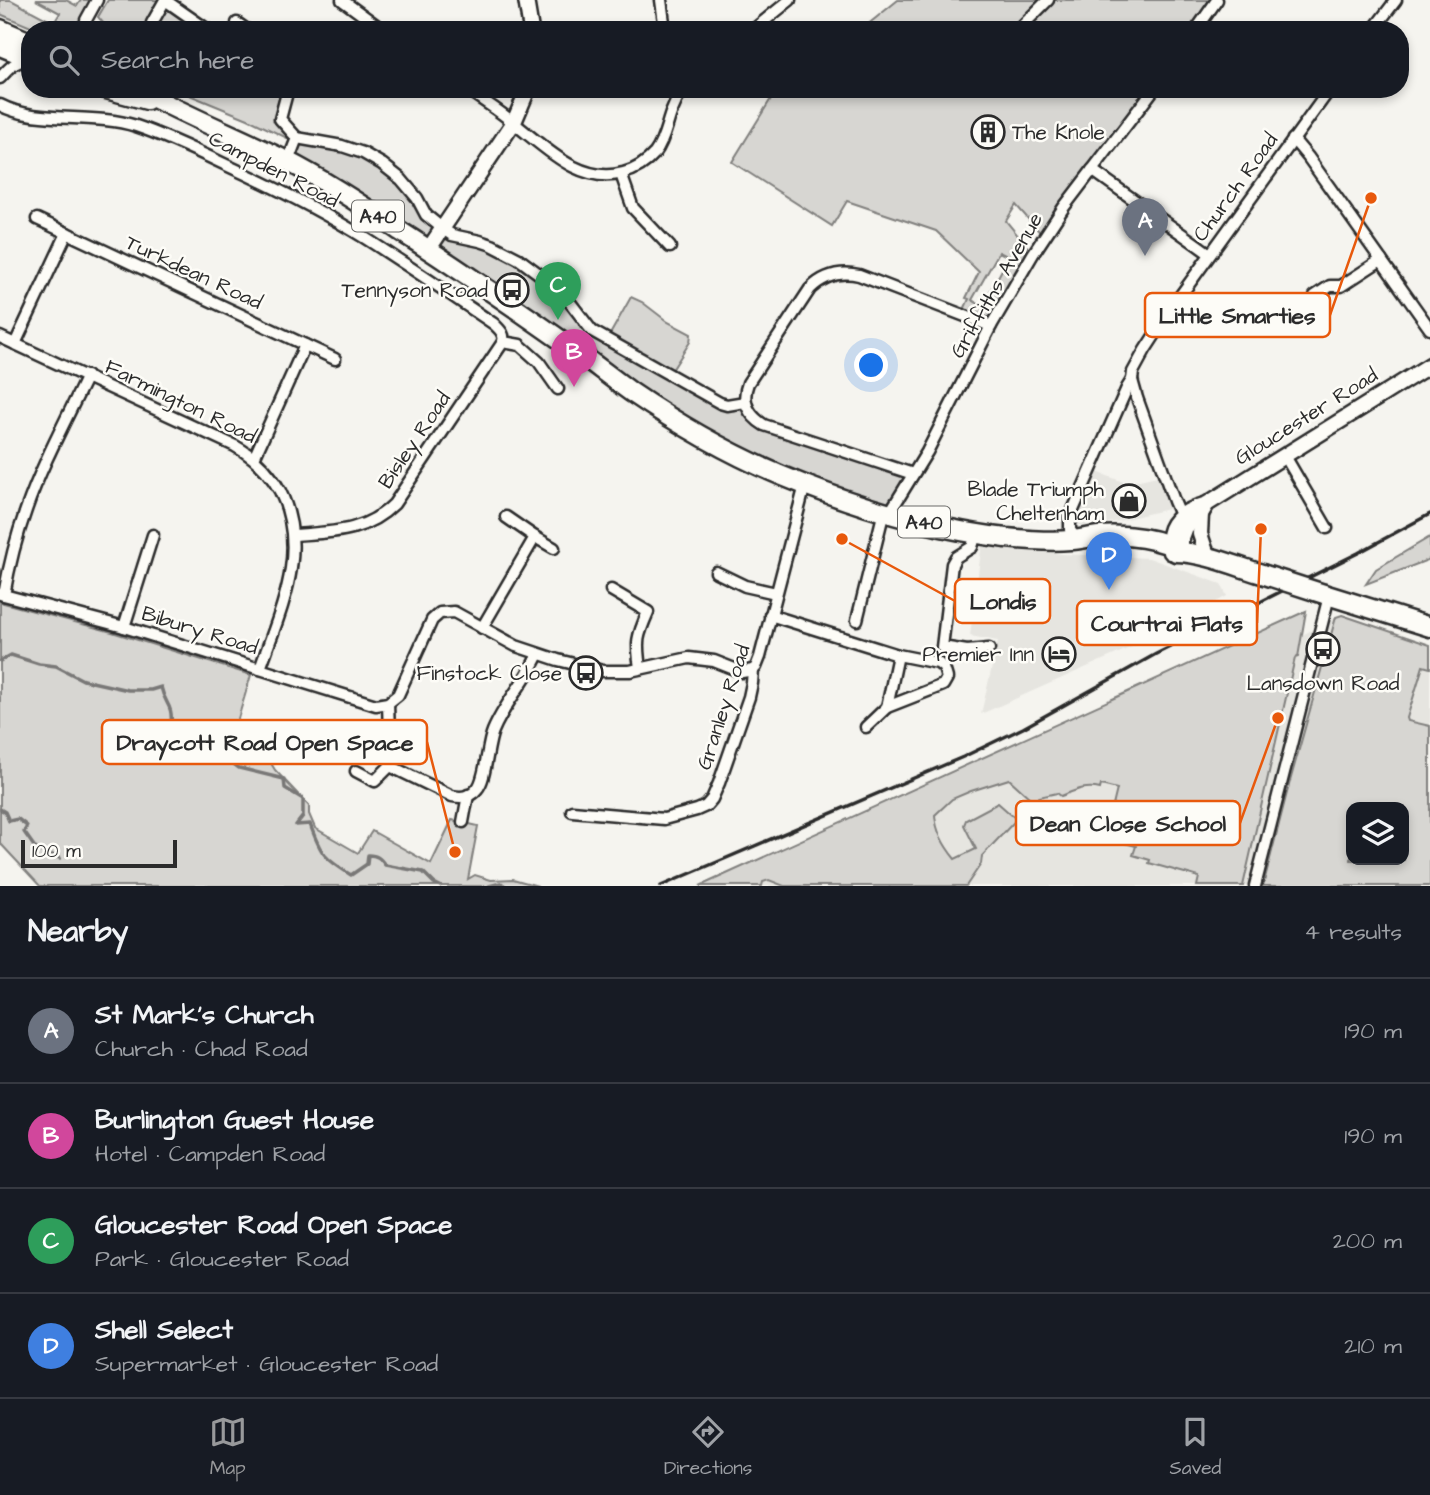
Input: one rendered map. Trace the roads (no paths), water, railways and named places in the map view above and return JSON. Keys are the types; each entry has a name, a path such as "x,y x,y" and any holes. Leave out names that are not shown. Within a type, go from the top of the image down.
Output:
{"highway":[{"path":"0,29 21,38"},
{"path":"0,46 21,55"},
{"name":"A40","path":"141,98 164,104"},
{"name":"A40","path":"153,98 288,161 428,250 667,415 730,451 806,485 887,512 976,534 1074,540 1100,536 1131,536 1160,541 1430,627"},
{"name":"A40","path":"1074,540 1100,547 1174,545"}],"main road":[{"path":"526,0 530,21"},
{"path":"428,250 513,122 524,98"},
{"name":"Gloucester Road","path":"1174,545 1186,527 1204,509 1430,365"},
{"name":"Gloucester Road","path":"1180,515 1193,509 1204,509"},
{"path":"1204,509 1200,534 1208,558"},
{"path":"1174,545 1180,515"}],"street":[{"path":"86,20 97,0"},
{"path":"153,21 165,0 195,21"},
{"path":"180,10 188,0"},
{"path":"341,0 370,21"},
{"path":"661,0 664,21"},
{"path":"763,21 790,0"},
{"path":"1027,21 1048,0"},
{"path":"1202,21 1217,0"},
{"path":"1380,21 1396,0"},
{"path":"0,78 10,66 21,60"},
{"path":"286,98 280,119 297,138 342,146 373,158 401,179 417,198 426,215 443,229 452,235 492,245 534,268 562,293 592,331 720,403 727,405 745,402"},
{"path":"480,98 556,156 579,170 595,175 621,174 637,168 656,151 664,137 678,98"},
{"name":"Griffiths Avenue","path":"857,620 887,512 927,453 1005,300 1044,237 1147,98"},
{"name":"Church Road","path":"1074,540 1070,530 1070,517 1132,380 1136,365 1162,321 1323,98"},
{"name":"Campden Road","path":"0,105 30,115 96,118 134,126 171,139 275,188 364,237 494,324 503,335 503,342 520,345 539,362 558,389"},
{"path":"288,161 297,138"},
{"path":"1293,139 1430,329"},
{"path":"1092,170 1210,254"},
{"path":"621,174 633,208 670,247"},
{"name":"Turkdean Road","path":"37,219 335,359"},
{"path":"15,344 66,233"},
{"path":"1315,296 1330,286 1341,286 1381,260"},
{"path":"913,474 764,425 753,417 745,402 748,383 810,289 821,279 835,274 859,275 991,326"},
{"name":"Farmington Road","path":"0,337 235,446 254,458 268,473 288,510 293,548 291,574 260,669"},
{"name":"Bisley Road","path":"293,535 352,529 375,520 388,510 503,342"},
{"path":"254,458 305,345"},
{"path":"2,594 26,510 87,376"},
{"path":"1132,380 1180,515"},
{"path":"1285,456 1327,528"},
{"name":"Granley Road","path":"572,811 664,819 698,810 712,799 749,697 753,670 758,663 806,485"},
{"path":"506,517 554,548"},
{"path":"976,534 972,547 956,557 952,564 942,647 967,651 989,649"},
{"path":"124,627 153,535"},
{"path":"482,628 535,537"},
{"path":"716,572 745,586 776,593"},
{"path":"611,590 648,612 637,636 640,668"},
{"name":"Bibury Road","path":"2,594 124,627 372,704 388,703"},
{"path":"1255,886 1326,595"},
{"path":"356,771 375,781 390,766 388,703 401,691 432,620 445,612 454,612 516,646 603,671 620,672 681,658 714,660 742,672 753,670"},
{"path":"770,615 898,655 941,665 946,671 947,678 940,687 887,707 866,727"},
{"path":"390,766 452,796 468,795 480,785 494,729 538,654"},
{"path":"887,707 898,655"},
{"path":"463,822 468,795"}],"waterway":[{"path":"0,661 11,655 56,666 83,680 128,690 161,687 170,708 173,728 185,731 213,755 230,761 239,768 284,779 285,788 303,799 303,816 296,825 310,824 324,855 335,864 351,875 367,864 368,855 374,856 385,865 423,872 440,886"},
{"path":"0,809 5,812 9,821 18,819 27,826 24,832 36,849 60,858"},
{"path":"489,886 501,883 505,886"}],"railway":[{"path":"661,886 963,757 1023,728 1156,654 1430,514"}],"place":[{"name":"The Knole","path":"988,132"},
{"name":"Little Smarties","path":"1371,198"},
{"name":"St Mark's Church","path":"1145,256"},
{"name":"Tennyson Road","path":"512,290"},
{"name":"Gloucester Road Open Space","path":"558,320"},
{"name":"Burlington Guest House","path":"574,387"},
{"name":"Blade Triumph Cheltenham","path":"1129,501"},
{"name":"Courtrai Flats","path":"1261,529"},
{"name":"Londis","path":"842,539"},
{"name":"Shell Select","path":"1109,590"},
{"name":"Lansdown Road","path":"1323,649"},
{"name":"Premier Inn","path":"1059,654"},
{"name":"Finstock Close","path":"586,673"},
{"name":"Dean Close School","path":"1278,718"},
{"name":"Draycott Road Open Space","path":"455,852"}]}
